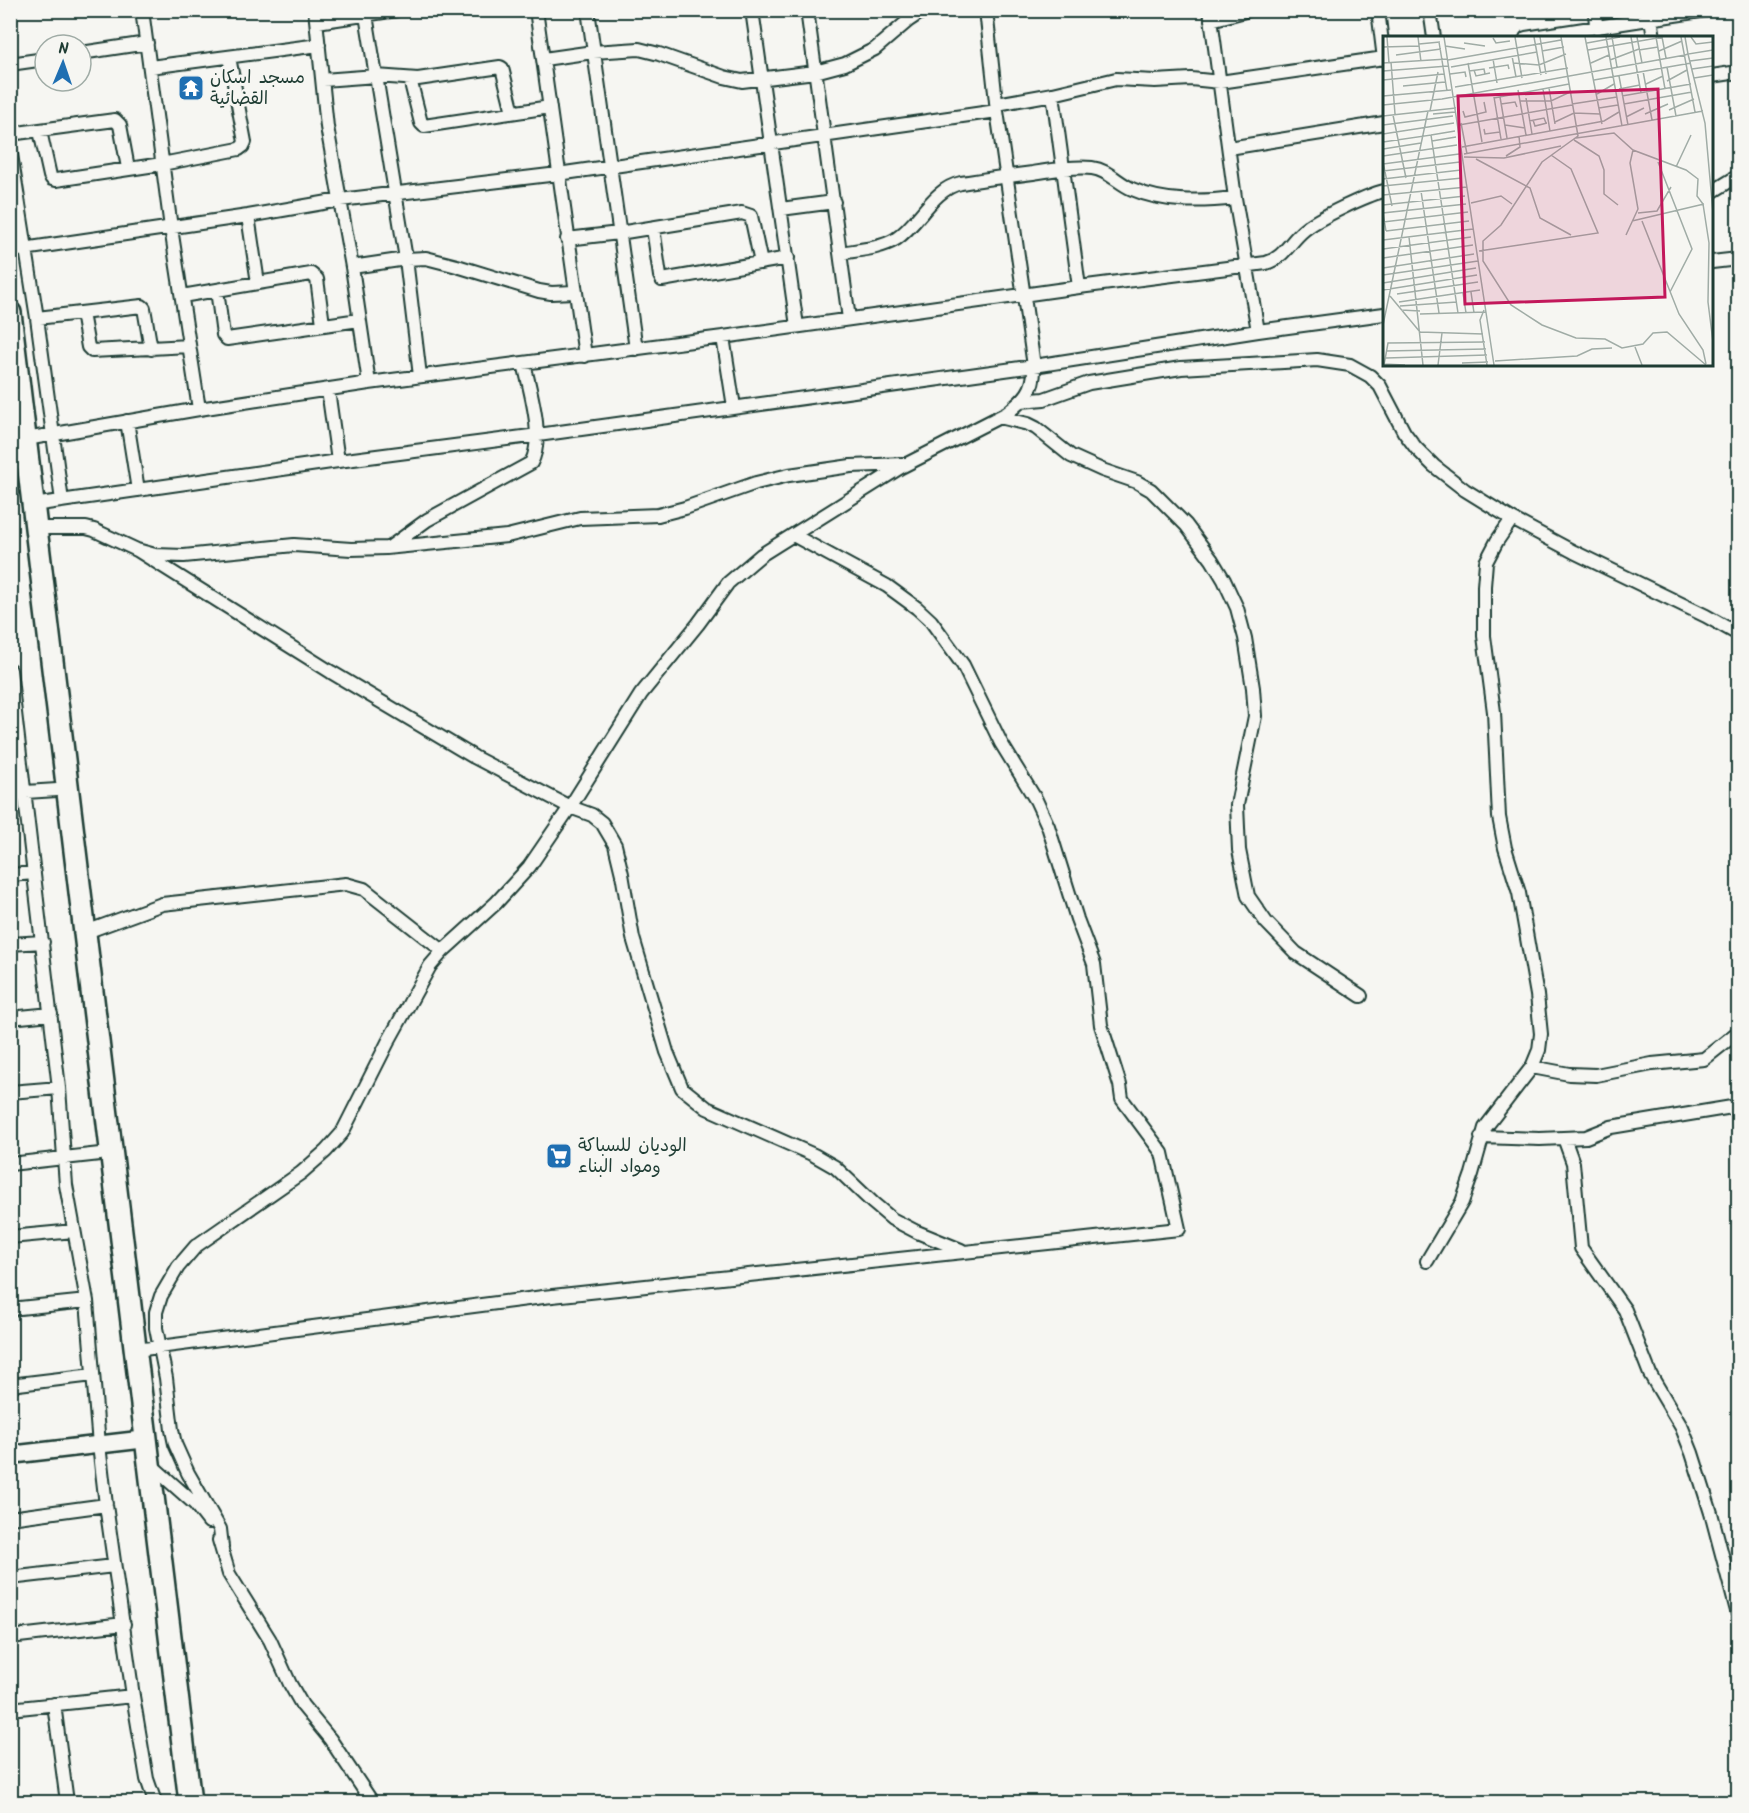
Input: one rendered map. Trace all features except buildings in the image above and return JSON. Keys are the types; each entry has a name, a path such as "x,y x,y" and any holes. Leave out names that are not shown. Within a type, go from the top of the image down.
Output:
{"highway":[{"path":"10,313 136,1350 141,1440 150,1464 190,1803"},
{"path":"10,414 57,790 80,1000 141,1440 178,1803"}],"street":[{"path":"142,10 171,228 199,409"},
{"path":"369,383 327,126 316,16 366,15 397,10"},
{"path":"536,10 574,292 585,356"},
{"path":"588,10 636,349"},
{"path":"752,10 797,326"},
{"path":"807,10 849,319"},
{"path":"543,59 639,49 735,80 762,79 815,72 845,64 875,49 924,10"},
{"path":"222,1547 222,1535 217,1521 191,1479 175,1444 156,1328 156,1312 161,1296 178,1267 196,1246 301,1173 342,1133 421,980 443,951 496,903 529,867 570,807 646,686 698,624 728,583 761,555 908,464 999,417 1021,401 1030,391 1034,382 1034,366 997,107 986,10"},
{"path":"1249,10 1210,15 1235,198 1258,331"},
{"path":"1378,10 1383,50"},
{"path":"1430,10 1434,36"},
{"path":"1595,10 1596,27"},
{"path":"1539,36 1650,15 1707,10"},
{"path":"366,15 406,259 420,376"},
{"path":"1650,15 1654,36"},
{"path":"93,51 147,43"},
{"path":"150,66 319,45"},
{"path":"40,131 52,179 56,180 162,164 239,149 245,144 230,57"},
{"path":"10,251 171,228 340,200 558,174 825,136 997,107 1116,79 1155,81 1191,79 1220,82 1383,58"},
{"path":"10,64 33,61"},
{"path":"323,80 376,76 418,79 500,67 513,112"},
{"path":"1713,76 1738,72"},
{"path":"410,79 421,123 424,126 550,107"},
{"path":"1053,94 1079,287"},
{"path":"10,134 115,120 120,125 128,168"},
{"path":"1229,148 1383,123"},
{"path":"10,148 37,318 62,501"},
{"path":"840,253 880,246 897,238 942,192 951,186 1008,176 1084,168 1101,170 1122,184 1150,195 1198,201 1235,198"},
{"path":"1713,191 1738,176"},
{"path":"26,439 369,383 1247,266 1273,261 1281,256 1296,237 1315,222 1383,190"},
{"path":"781,209 834,202"},
{"path":"567,239 747,213 751,216 761,263"},
{"path":"248,216 258,283"},
{"path":"653,228 662,280 788,258"},
{"path":"351,267 406,259 432,259 539,291 574,292"},
{"path":"1713,262 1738,259"},
{"path":"182,296 314,275 323,324"},
{"path":"217,291 223,335 226,339 359,320"},
{"path":"37,318 143,307 151,349"},
{"path":"82,313 88,347 92,351 189,346"},
{"path":"33,505 1034,366 1383,314"},
{"path":"723,337 734,407"},
{"path":"1021,401 1044,399 1089,383 1181,368 1317,360 1350,365 1370,376 1380,386 1404,432 1416,448 1434,466 1465,490 1512,519 1574,552 1733,631 1738,645"},
{"path":"386,549 428,520 484,487 528,465 536,452 538,435 524,363"},
{"path":"328,390 338,461"},
{"path":"999,417 1028,424 1071,456 1137,482 1151,490 1186,525 1212,560 1237,608 1245,638 1253,688 1255,716 1237,806 1239,850 1248,896 1266,922 1296,953 1361,996"},
{"path":"127,421 138,490"},
{"path":"37,528 86,528 137,550 154,555 170,556 294,545 366,550 386,549 507,536 580,519 658,515 756,483 789,475 851,466 908,464"},
{"path":"1427,1261 1462,1202 1485,1128 1532,1067 1539,1050 1541,1034 1519,893 1505,848 1499,817 1494,712 1484,636 1486,562 1512,519"},
{"path":"136,1350 160,1345 532,1299 1179,1229 1162,1153 1122,1099 1120,1085 1101,1025 1094,963 1077,919 1048,826 1036,800 1001,743 963,665 931,621 917,608 887,586 793,535"},
{"path":"137,550 331,672 463,751 570,807 592,815 602,823 615,844 633,938 667,1052 682,1088 707,1108 814,1155 835,1167 892,1219 917,1233 965,1251"},
{"path":"10,670 13,716 51,1014 66,1185 87,1301 106,1505 133,1696 147,1779 155,1803"},
{"path":"10,794 57,790"},
{"path":"10,875 34,873"},
{"path":"86,932 162,904 346,884 364,889 443,951"},
{"path":"10,944 43,942"},
{"path":"10,1018 51,1014"},
{"path":"1532,1067 1569,1074 1596,1075 1652,1064 1704,1059 1738,1032"},
{"path":"10,1092 59,1088"},
{"path":"1481,1137 1540,1139 1586,1137 1611,1127 1738,1106"},
{"path":"1564,1138 1573,1163 1581,1248 1625,1310 1650,1374 1685,1436 1711,1513 1738,1615"},
{"path":"10,1164 100,1154"},
{"path":"10,1237 74,1231"},
{"path":"10,1309 87,1301"},
{"path":"10,1385 93,1375"},
{"path":"10,1455 141,1440"},
{"path":"150,1464 195,1504 215,1530 229,1574 270,1640 290,1684 372,1803"},
{"path":"10,1518 106,1505"},
{"path":"10,1578 114,1566"},
{"path":"10,1638 124,1624"},
{"path":"10,1709 133,1696"},
{"path":"54,1704 67,1803"}],"place":[{"name":"مسجد اسكان القضائية","path":"191,88"},
{"name":"الوديان للسباكة ومواد البناء","path":"559,1156"}]}
